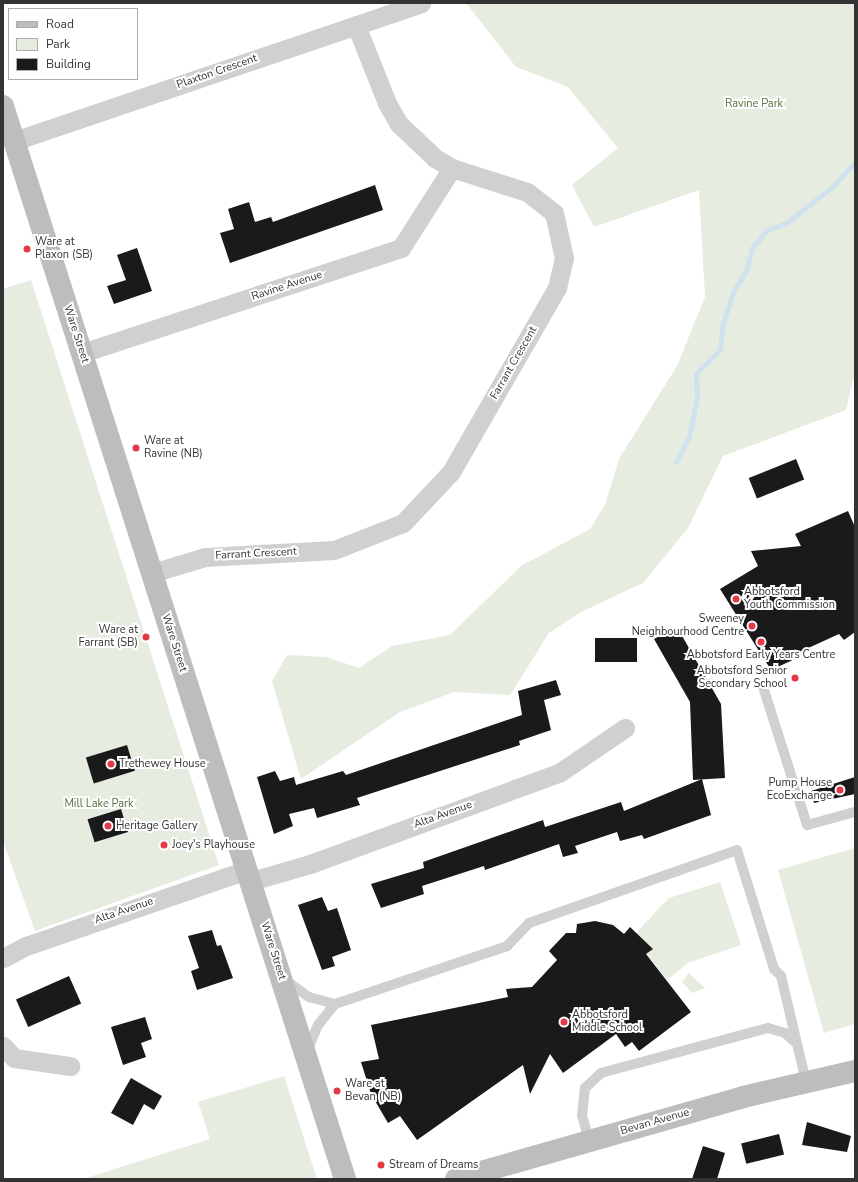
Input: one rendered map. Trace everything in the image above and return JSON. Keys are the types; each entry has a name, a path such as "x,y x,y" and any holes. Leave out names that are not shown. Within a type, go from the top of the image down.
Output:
{"main road":[{"name":"Ware Street","path":"3,106 11,146 82,353 345,1179"},
{"name":"Bevan Avenue","path":"456,1179 589,1140 806,1082 855,1071"}],"street":[{"name":"Plaxton Crescent","path":"11,146 421,3"},
{"name":"Farrant Crescent","path":"152,573 205,557 334,550 368,540 402,523 451,472 557,288 564,258 554,213 542,200 527,192 452,168 435,158 399,124 376,81 356,25"},
{"name":"Ravine Avenue","path":"82,353 401,248 452,168"},
{"name":"Alta Avenue","path":"3,958 33,944 249,875 310,864 559,773 626,728"},
{"path":"3,1046 14,1058 70,1066"}],"lane":[{"path":"763,687 807,825 855,812"},
{"path":"306,1054 318,1025 336,1004 507,946 529,923 737,850 774,969 781,976 794,1041 806,1082"},
{"path":"281,977 309,996 336,1004"},
{"path":"589,1140 582,1116 585,1088 601,1073 761,1029 777,1030 794,1041"}],"green space":[{"name":"Ravine Park","path":"466,3 855,3 855,371 846,410 723,456 688,528 643,583 581,612 549,633 510,695 454,692 400,712 301,779 272,681 287,655 326,657 359,668 392,646 450,635 521,566 590,529 605,505 619,459 677,366 705,297 699,190 594,227 572,185 618,148 568,87 516,67"},
{"name":"Mill Lake Park","path":"31,280 219,865 35,931 3,841 3,289"},
{"path":"855,848 855,1024 824,1033 778,870"},
{"path":"720,882 741,945 688,963 667,980 633,936 669,898"},
{"path":"689,973 705,988 692,993 682,982"},
{"path":"284,1076 317,1179 83,1179 210,1139 198,1102"}],"building":[{"path":"375,185 383,210 230,263 220,233 234,229 228,209 249,202 255,222 271,217 273,222"},
{"path":"137,248 152,291 114,304 107,286 126,280 117,255"},
{"path":"796,459 804,479 757,499 749,478"},
{"name":"Abbotsford Senior Secondary School","path":"848,511 855,527 855,632 844,640 839,634 793,655 795,659 771,670 720,589 758,566 751,551 801,546 795,534"},
{"path":"677,627 721,704 725,778 693,780 690,702 654,639"},
{"path":"595,638 637,638 637,662 595,662"},
{"path":"556,680 561,695 544,700 551,730 519,741 520,745 357,798 360,805 317,818 314,808 289,814 293,826 274,834 257,777 275,771 280,781 294,777 296,785 343,771 346,775 522,715 518,691"},
{"name":"Trethewey House","path":"127,745 135,771 94,783 86,758"},
{"name":"Pump House EcoExchange","path":"855,777 855,794 814,803 811,791"},
{"path":"702,779 711,815 644,839 642,835 620,841 617,832 575,846 578,853 563,857 559,844 485,870 484,866 422,886 424,894 381,908 371,884 424,868 423,862 543,820 545,827 621,802 624,811"},
{"name":"Heritage Gallery","path":"121,809 128,832 95,842 88,819"},
{"path":"322,897 328,911 337,908 351,950 332,957 335,966 322,970 298,905"},
{"path":"595,921 613,925 624,934 630,927 653,949 646,954 691,1012 639,1051 632,1042 625,1047 616,1034 563,1073 550,1054 530,1094 523,1065 417,1140 400,1116 388,1123 371,1094 361,1062 379,1059 371,1025 508,997 506,989 532,987 557,960 549,951 566,933 576,933 577,924"},
{"path":"212,930 217,946 221,945 233,978 197,990 191,971 199,968 188,936"},
{"path":"69,976 81,1003 28,1027 16,1000"},
{"path":"145,1017 152,1039 141,1043 146,1057 123,1065 111,1027"},
{"path":"131,1078 162,1096 154,1110 144,1104 133,1125 111,1113"},
{"path":"807,1122 851,1136 847,1152 802,1145"},
{"path":"779,1134 784,1154 746,1164 741,1143"},
{"path":"703,1146 725,1153 717,1179 692,1179"}],"waterway":[{"path":"676,462 689,436 697,399 696,373 720,350 723,323 733,292 746,271 752,248 767,230 786,223 832,187 855,162"}],"place":[{"name":"Ware at Plaxon (SB)","path":"27,249"},
{"name":"Ware at Ravine (NB)","path":"136,448"},
{"name":"Abbotsford Youth Commission","path":"736,599"},
{"name":"Sweeney Neighbourhood Centre","path":"752,626"},
{"name":"Ware at Farrant (SB)","path":"146,637"},
{"name":"Abbotsford Early Years Centre","path":"761,642"},
{"name":"Abbotsford Senior Secondary School","path":"795,678"},
{"name":"Trethewey House","path":"111,764"},
{"name":"Pump House EcoExchange","path":"840,790"},
{"name":"Heritage Gallery","path":"108,826"},
{"name":"Joey's Playhouse","path":"164,845"},
{"name":"Abbotsford Middle School","path":"564,1022"},
{"name":"Ware at Bevan (NB)","path":"337,1091"},
{"name":"Stream of Dreams","path":"381,1165"}]}
